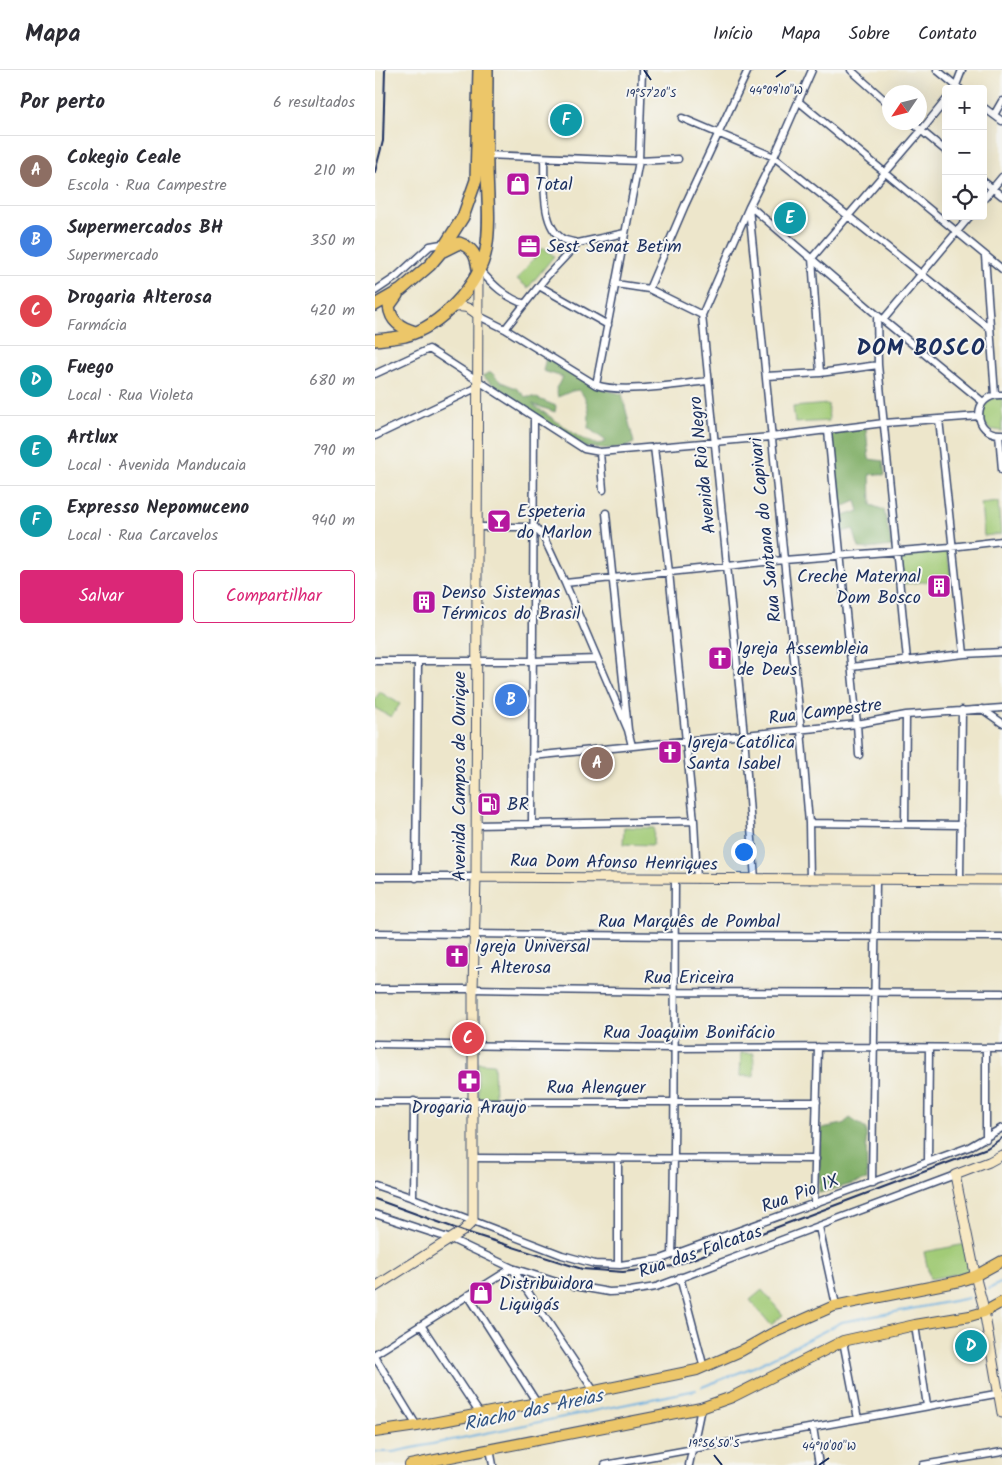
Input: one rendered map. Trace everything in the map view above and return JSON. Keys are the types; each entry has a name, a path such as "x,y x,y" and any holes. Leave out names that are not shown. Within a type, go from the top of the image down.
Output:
{"highway":[{"path":"375,305 401,290 423,272 440,253 463,216 476,180 479,70"},
{"name":"Avenida Campos de Ourique","path":"479,269 485,251 488,223 487,70"},
{"path":"375,340 407,336 425,327 450,308 472,282 479,269 474,254 467,246 459,243 440,253"},
{"path":"401,290 389,306 390,314 394,322 401,327 415,332"}],"main road":[{"name":"Avenida Campos de Ourique","path":"473,1221 473,989 477,825 479,269"},
{"path":"450,308 461,306 470,308 479,316"},
{"name":"Rua Dom Afonso Henriques","path":"476,877 876,881 1002,880"},
{"name":"Rua das Falcatas","path":"955,1175 1002,1155"},
{"path":"955,1175 1000,1393 1002,1413"},
{"path":"375,1287 463,1231 473,1221"},
{"path":"375,1432 537,1403 704,1368 741,1351 771,1334 836,1305 960,1282 1002,1261"},
{"path":"410,1465 701,1408 732,1397 843,1341 915,1325 970,1316 984,1312 1002,1302"}],"street":[{"path":"596,384 639,161 642,70"},
{"name":"Avenida Rio Negro","path":"755,879 744,735 702,315 749,206 812,70"},
{"path":"851,70 882,98"},
{"path":"937,70 954,85"},
{"path":"958,85 962,70"},
{"path":"649,289 685,205 719,134 745,71"},
{"path":"798,101 1002,269"},
{"path":"994,115 1002,101"},
{"path":"820,373 813,258 942,105"},
{"path":"987,110 1002,121"},
{"path":"681,118 773,157 989,328"},
{"path":"921,131 942,148"},
{"path":"487,155 639,161 678,159"},
{"path":"544,158 546,208 551,226 563,239 578,243 625,234"},
{"path":"987,195 1002,177"},
{"path":"987,184 1002,196"},
{"path":"749,206 983,402"},
{"name":"Rua Santana do Capivari","path":"749,206 801,730 809,823 810,880"},
{"path":"883,320 967,220"},
{"path":"375,291 396,277 430,246 447,243"},
{"path":"505,329 547,276 578,243"},
{"path":"985,256 989,328 999,395 983,402 979,416 985,429 989,432 1001,434 1002,470"},
{"path":"479,269 490,282 512,300 525,304"},
{"path":"616,284 649,289 702,315"},
{"path":"539,286 607,325"},
{"path":"877,315 878,365 907,660"},
{"path":"479,316 505,329 604,388 626,389 708,381"},
{"path":"375,374 429,349 478,383 585,449 599,452 771,437 884,423 979,416"},
{"path":"766,376 820,373 878,365"},
{"path":"375,436 478,383"},
{"path":"532,824 535,528 534,418"},
{"path":"939,419 951,547 964,654"},
{"path":"827,431 859,756"},
{"path":"654,447 669,572 694,821 697,879"},
{"path":"599,452 603,490"},
{"path":"606,513 628,730 632,746"},
{"path":"477,527 535,528"},
{"path":"535,528 543,538 565,583 628,730"},
{"path":"565,583 784,560 896,553 1002,541"},
{"path":"851,666 964,654 1002,652"},
{"path":"375,661 597,659"},
{"path":"416,878 418,661"},
{"name":"Rua Campestre","path":"532,756 857,724 906,715 1002,708"},
{"path":"982,709 1002,723"},
{"path":"960,879 963,710"},
{"path":"905,824 906,715"},
{"path":"477,825 694,821"},
{"path":"809,823 961,825"},
{"name":"Rua Dom Afonso Henriques","path":"375,877 476,877"},
{"path":"671,1255 675,1159 673,1048 675,879"},
{"path":"872,1183 876,881"},
{"name":"Rua Marquês de Pombal","path":"375,933 1002,937"},
{"name":"Rua Ericeira","path":"375,989 674,992 1002,992"},
{"name":"Rua Joaquim Bonifácio","path":"375,1044 673,1048 1002,1048"},
{"path":"814,1204 818,1047"},
{"path":"927,1161 929,1048"},
{"path":"985,1139 986,1048"},
{"name":"Rua Alenquer","path":"375,1102 817,1102"},
{"path":"413,1198 414,1102"},
{"name":"Rua Pio IX","path":"375,1185 562,1255 595,1264 618,1265 661,1259 969,1147 1002,1128"},
{"path":"473,1158 816,1159"},
{"path":"618,1158 618,1265"},
{"name":"Rua das Falcatas","path":"376,1215 451,1239 512,1268 563,1284 609,1292 631,1291 656,1287 955,1175"},
{"path":"819,1227 836,1305"},
{"path":"417,1426 375,1355 512,1268 594,1391"},
{"path":"680,1278 704,1368"},
{"path":"468,1295 537,1403"},
{"path":"421,1325 479,1414"},
{"path":"915,1325 927,1406"},
{"path":"843,1341 858,1418"},
{"path":"605,1465 1000,1393"},
{"path":"689,1465 701,1408"},
{"path":"813,1426 819,1465"},
{"path":"490,1449 493,1465"},
{"path":"923,1465 1002,1452"}],"green space":[{"path":"543,247 554,256 528,288 517,279"},
{"path":"546,357 605,390 622,394 634,443 626,447 604,449 585,447 537,417 482,376 491,372 501,382 516,388 526,397 534,397 556,406 555,412 532,404 579,437 598,445 606,441 588,428 588,408 585,398 579,390 558,397 556,388 563,377 543,371"},
{"path":"993,398 1002,398 1002,431 989,429 983,420 983,409"},
{"path":"828,404 829,421 795,423 793,407"},
{"path":"866,428 869,459 883,461 885,475 870,474 871,505 884,510 892,546 868,549 859,548 853,529 843,532 841,517 859,511 856,501 840,508 830,434"},
{"path":"998,502 1001,534 984,536 981,504"},
{"path":"947,549 951,579 903,584 900,554"},
{"path":"380,692 400,704 391,717 375,708 375,699"},
{"path":"624,827 654,828 653,845 623,844"},
{"path":"741,1053 754,1053 754,1076 740,1076"},
{"path":"478,1063 494,1064 495,1098 478,1098"},
{"path":"850,1118 866,1129 867,1180 819,1193 822,1128 843,1124"},
{"path":"966,1244 971,1271 930,1279 924,1252"},
{"path":"762,1290 783,1315 771,1325 750,1300"}],"waterway":[{"name":"Riacho das Areias","path":"989,1289 1002,1282"},
{"name":"Riacho das Areias","path":"702,1387 756,1366 842,1322 969,1298"},
{"name":"Riacho das Areias","path":"375,1452 393,1452 696,1390"}],"railway":[{"path":"375,172 383,141 385,70"},
{"path":"375,1199 463,1231 582,1269 623,1272 674,1266 987,1148 1002,1138"}],"place":[{"name":"Expresso Nepomuceno","path":"566,120"},
{"name":"Total","path":"518,184"},
{"name":"Artlux","path":"790,218"},
{"name":"Sest Senat Betim","path":"529,246"},
{"name":"Espeteria do Marlon","path":"499,521"},
{"name":"Creche Maternal Dom Bosco","path":"939,586"},
{"name":"Denso Sistemas Térmicos do Brasil","path":"424,602"},
{"name":"Igreja Assembleia de Deus","path":"720,658"},
{"name":"Supermercados BH","path":"511,700"},
{"name":"Igreja Católica Santa Isabel","path":"670,752"},
{"name":"Cokegio Ceale","path":"597,763"},
{"name":"BR","path":"489,804"},
{"name":"Igreja Universal - Alterosa","path":"457,956"},
{"name":"Drogaria Alterosa","path":"468,1038"},
{"name":"Drogaria Araujo","path":"469,1081"},
{"name":"Distribuidora Liquigás","path":"481,1293"},
{"name":"Fuego","path":"971,1346"}],"district":[{"name":"DOM BOSCO","path":"921,347"}]}
